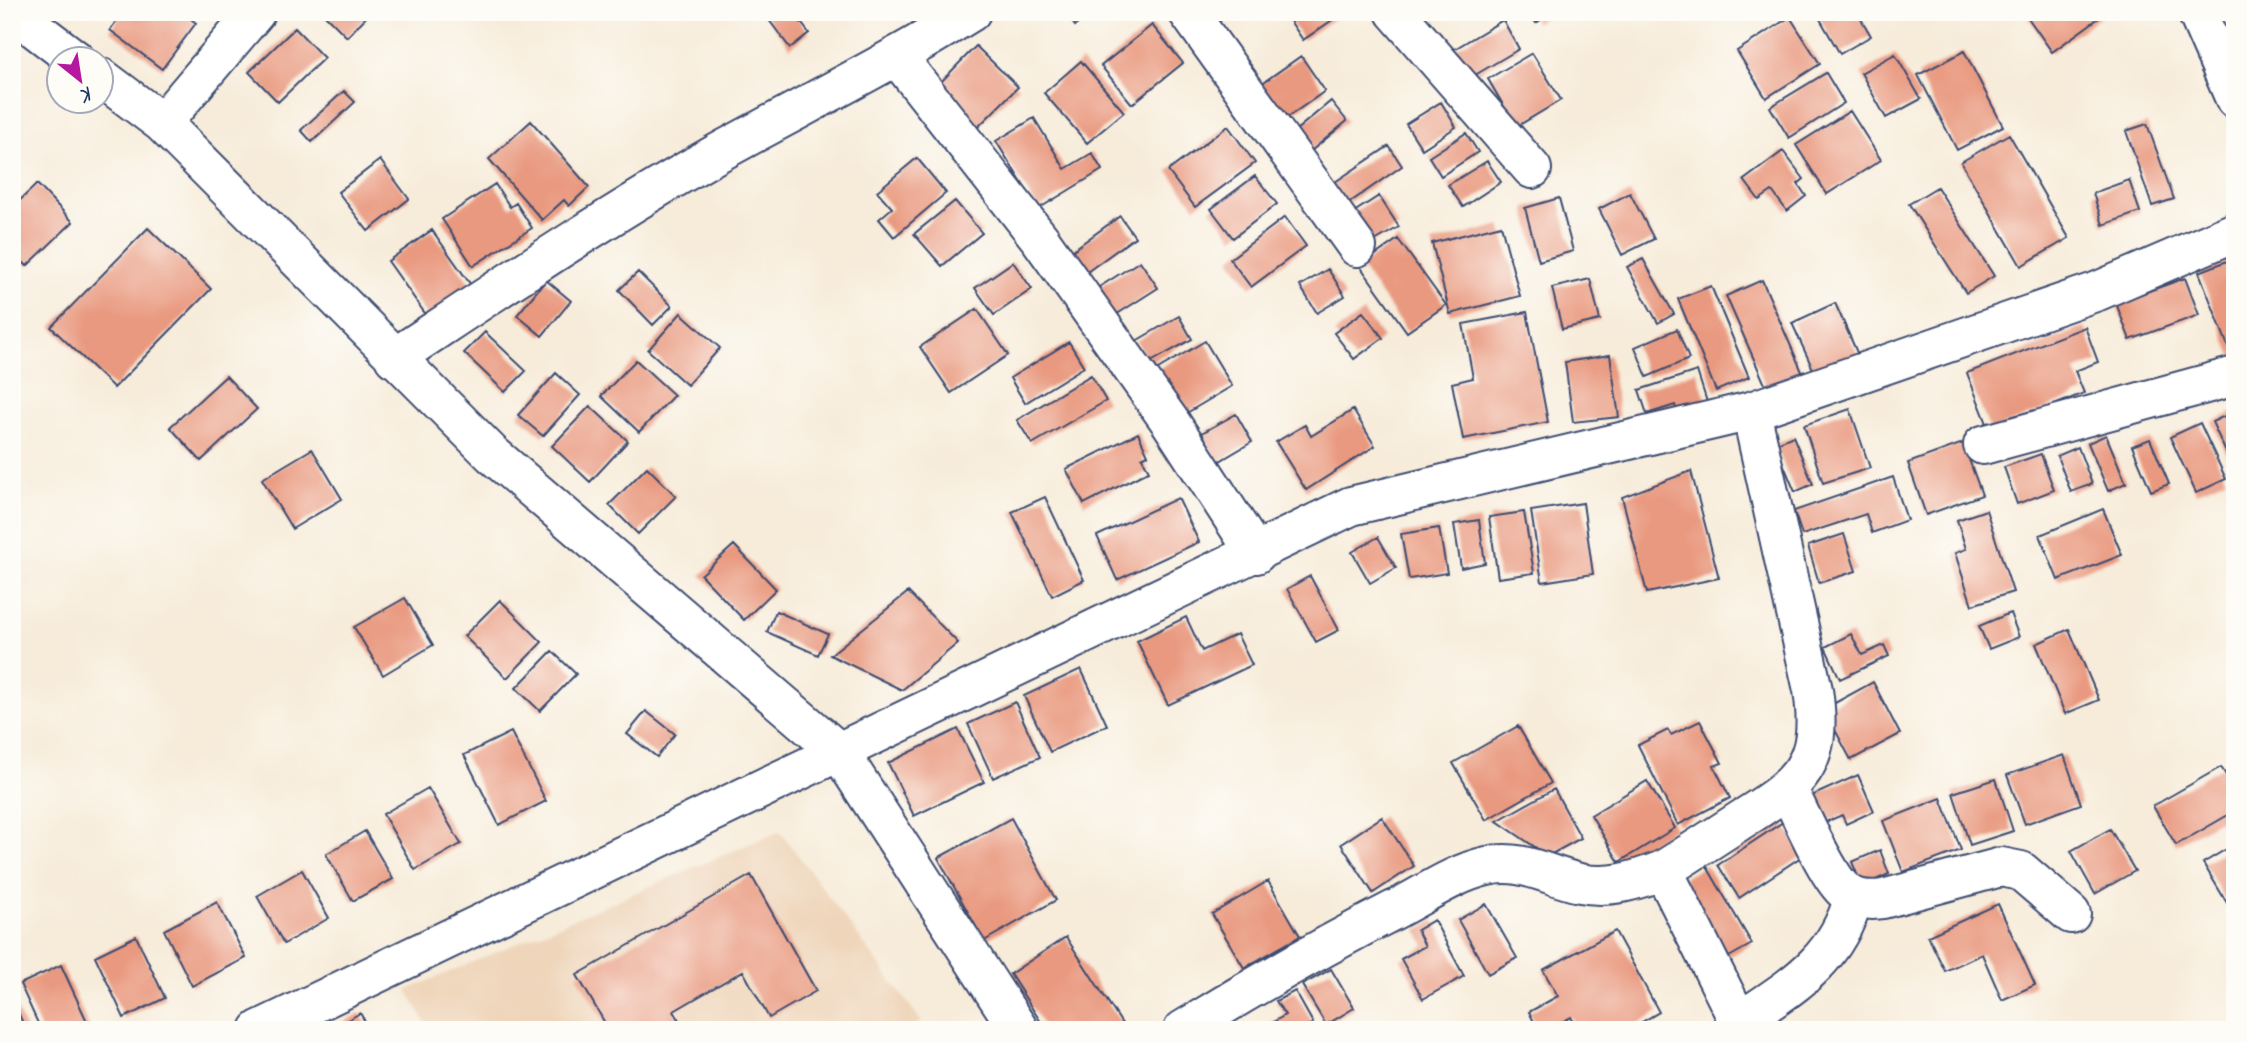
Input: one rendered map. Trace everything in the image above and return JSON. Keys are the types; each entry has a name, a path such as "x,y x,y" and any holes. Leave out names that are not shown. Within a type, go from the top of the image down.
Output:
{"street":[{"path":"13,12 58,46"},
{"path":"162,123 256,12"},
{"path":"394,358 622,210 716,154 898,58 971,12"},
{"path":"1188,12 1357,247"},
{"path":"1395,12 1532,169"},
{"path":"2197,12 2235,99"},
{"path":"898,58 1047,249 1171,423 1256,554"},
{"path":"116,88 162,123 492,454 840,753 1004,1025"},
{"path":"259,1030 1256,554 1351,506 1751,411 2098,291 2235,232"},
{"path":"1983,445 2235,376"},
{"path":"1192,1027 1365,925 1463,874 1489,866 1516,864 1537,867 1580,883 1606,886 1632,883 1663,870 1788,790 1804,770 1814,745 1817,719 1751,411"},
{"path":"1788,790 1837,883 1854,897 1868,901 1883,899 2001,867 2021,871 2071,914"},
{"path":"1663,870 1741,1026 1823,959 1848,919 1854,897"}],"shaded area":[{"path":"780,831 922,1022 908,1030 430,1030 407,990"}],"building":[{"path":"123,12 182,12 196,23 162,69 110,30"},
{"path":"322,12 371,12 347,37"},
{"path":"763,12 793,12 809,33 790,48"},
{"path":"1065,12 1093,12 1075,26"},
{"path":"1201,12 1234,12 1209,27"},
{"path":"1284,12 1344,12 1303,40"},
{"path":"1529,12 1552,12 1536,23"},
{"path":"1816,12 1857,12 1871,36 1840,54"},
{"path":"2024,12 2107,12 2052,52"},
{"path":"1790,17 1820,64 1766,98 1737,51"},
{"path":"1503,20 1519,49 1465,81 1448,53"},
{"path":"1152,25 1183,63 1132,104 1101,66"},
{"path":"295,28 324,58 278,102 249,72"},
{"path":"976,46 1018,87 975,130 934,89"},
{"path":"1964,51 2003,126 1957,150 1918,75"},
{"path":"1532,53 1561,100 1516,127 1488,79"},
{"path":"1895,54 1921,99 1886,118 1861,73"},
{"path":"1301,56 1325,91 1285,119 1261,84"},
{"path":"1081,61 1124,112 1087,143 1044,93"},
{"path":"1826,73 1844,103 1789,138 1770,107"},
{"path":"344,91 355,102 312,142 301,130"},
{"path":"1331,101 1347,121 1311,151 1295,131"},
{"path":"1441,102 1456,127 1422,149 1406,124"},
{"path":"1850,111 1881,160 1827,194 1796,145"},
{"path":"1034,118 1065,169 1092,153 1102,170 1038,209 996,141"},
{"path":"531,121 589,187 569,206 564,200 542,220 489,159"},
{"path":"2147,124 2174,199 2152,206 2126,131"},
{"path":"1228,126 1255,163 1195,207 1168,171"},
{"path":"1466,133 1478,152 1441,176 1429,157"},
{"path":"2009,134 2069,238 2021,266 1961,162"},
{"path":"1389,146 1402,166 1346,205 1332,184"},
{"path":"1783,151 1804,179 1798,184 1806,196 1787,211 1772,191 1759,200 1744,180"},
{"path":"917,158 946,193 894,237 879,219 892,208 877,191"},
{"path":"380,160 409,199 368,231 338,192"},
{"path":"1487,161 1501,182 1463,207 1448,185"},
{"path":"1255,176 1277,204 1233,238 1211,209"},
{"path":"2129,180 2140,212 2103,225 2093,193"},
{"path":"37,184 73,222 27,266 12,251 12,208"},
{"path":"495,184 510,207 516,203 532,228 473,266 442,219"},
{"path":"1937,187 1994,276 1966,293 1909,204"},
{"path":"1630,193 1654,239 1622,255 1599,209"},
{"path":"1379,196 1399,227 1373,242 1354,212"},
{"path":"1559,198 1573,251 1539,261 1525,208"},
{"path":"955,201 982,233 942,266 914,234"},
{"path":"1120,216 1135,237 1084,274 1069,253"},
{"path":"1285,217 1306,246 1251,287 1230,259"},
{"path":"1501,225 1520,296 1450,314 1432,243"},
{"path":"148,228 211,289 114,388 51,327"},
{"path":"432,230 473,288 429,319 388,261"},
{"path":"1398,239 1446,305 1407,332 1360,266"},
{"path":"2235,258 2235,364 2199,272"},
{"path":"1643,259 1674,314 1658,323 1627,267"},
{"path":"1140,261 1158,288 1111,318 1093,291"},
{"path":"1013,262 1032,289 994,315 975,288"},
{"path":"1328,269 1345,296 1317,313 1300,286"},
{"path":"638,272 672,306 653,325 619,290"},
{"path":"2185,278 2199,315 2130,340 2116,303"},
{"path":"1590,279 1600,320 1562,329 1552,288"},
{"path":"546,280 571,301 542,336 517,315"},
{"path":"1762,280 1803,374 1767,389 1726,296"},
{"path":"1711,286 1749,377 1716,391 1678,299"},
{"path":"1835,303 1859,357 1816,376 1792,323"},
{"path":"977,309 1008,355 951,393 920,347"},
{"path":"1363,312 1383,338 1354,359 1334,333"},
{"path":"1527,312 1548,422 1463,439 1452,383 1473,378 1463,324"},
{"path":"681,313 720,348 687,385 648,350"},
{"path":"1179,316 1192,339 1149,363 1136,341"},
{"path":"2085,327 2098,362 2075,371 2084,393 1990,431 1967,373"},
{"path":"1677,329 1689,359 1647,377 1635,347"},
{"path":"485,332 526,371 505,392 464,353"},
{"path":"1205,341 1232,386 1180,417 1153,372"},
{"path":"1069,342 1084,367 1025,403 1010,378"},
{"path":"1610,355 1619,417 1573,422 1565,362"},
{"path":"636,360 674,395 639,432 601,396"},
{"path":"1697,371 1707,402 1677,412 1675,405 1647,414 1639,390"},
{"path":"556,373 580,395 543,436 518,415"},
{"path":"1091,375 1106,401 1032,444 1017,420"},
{"path":"226,376 257,409 201,461 170,427"},
{"path":"590,406 628,441 590,482 552,446"},
{"path":"1850,409 1870,468 1823,483 1804,425"},
{"path":"1353,410 1375,446 1306,490 1276,442 1305,425 1311,436"},
{"path":"2235,411 2235,472 2212,422"},
{"path":"1236,414 1252,442 1218,462 1202,433"},
{"path":"2200,423 2226,479 2196,493 2170,437"},
{"path":"1138,433 1148,455 1142,458 1149,471 1084,504 1066,469"},
{"path":"2106,435 2126,483 2108,491 2088,443"},
{"path":"1793,436 1813,484 1795,492 1775,444"},
{"path":"2150,439 2169,484 2151,491 2132,446"},
{"path":"1963,443 1982,495 1926,515 1908,463"},
{"path":"2078,447 2092,484 2071,492 2057,456"},
{"path":"312,449 342,499 292,529 262,479"},
{"path":"2041,454 2054,490 2017,504 2004,467"},
{"path":"647,467 676,496 638,534 609,505"},
{"path":"1691,471 1719,578 1647,593 1622,497"},
{"path":"1893,477 1907,520 1872,533 1866,514 1802,535 1794,511"},
{"path":"1045,497 1084,580 1052,596 1012,512"},
{"path":"1178,498 1199,542 1117,580 1097,536"},
{"path":"1583,503 1593,574 1542,582 1531,511"},
{"path":"2103,509 2122,555 2058,580 2040,535"},
{"path":"1986,510 2013,592 1972,605 1955,553 1966,549 1957,520"},
{"path":"1524,512 1534,573 1498,578 1489,517"},
{"path":"1479,520 1485,563 1461,568 1454,524"},
{"path":"1439,528 1447,573 1409,579 1401,534"},
{"path":"1844,534 1856,571 1819,583 1808,546"},
{"path":"1378,537 1396,568 1370,583 1352,552"},
{"path":"734,545 776,589 744,620 701,575"},
{"path":"1310,576 1339,630 1316,642 1287,589"},
{"path":"908,592 958,643 902,690 830,655"},
{"path":"405,598 433,645 383,675 354,627"},
{"path":"500,600 542,642 507,678 464,636"},
{"path":"776,611 828,634 818,655 767,632"},
{"path":"2010,613 2019,637 1989,649 1979,626"},
{"path":"1186,617 1202,651 1237,634 1252,665 1168,705 1137,641"},
{"path":"2069,629 2099,700 2065,714 2036,644"},
{"path":"1851,634 1862,655 1884,645 1889,656 1840,679 1825,647"},
{"path":"552,651 576,674 540,711 516,688"},
{"path":"1081,669 1107,725 1050,752 1024,696"},
{"path":"1873,682 1900,734 1851,760 1824,709"},
{"path":"1015,702 1040,757 993,778 968,724"},
{"path":"646,711 675,734 657,757 627,734"},
{"path":"1700,721 1722,763 1714,766 1730,798 1678,825 1638,745 1668,730 1671,735"},
{"path":"1518,726 1551,783 1486,820 1453,763"},
{"path":"958,729 984,782 914,816 888,763"},
{"path":"511,732 546,801 499,825 464,755"},
{"path":"2064,755 2081,804 2025,824 2007,775"},
{"path":"2221,767 2235,790 2235,811 2176,845 2153,806"},
{"path":"1858,775 1874,811 1846,824 1842,815 1819,825 1807,798"},
{"path":"1996,779 2013,831 1970,845 1953,793"},
{"path":"1647,781 1675,828 1619,862 1591,815"},
{"path":"428,788 461,844 415,870 383,814"},
{"path":"1554,789 1581,838 1548,856 1497,821"},
{"path":"1941,798 1961,850 1903,872 1883,821"},
{"path":"1382,817 1414,866 1373,893 1341,844"},
{"path":"1011,818 1056,900 984,941 938,858"},
{"path":"1783,822 1804,855 1739,898 1718,865"},
{"path":"2110,829 2135,871 2095,894 2071,851"},
{"path":"365,831 393,879 353,901 326,854"},
{"path":"2235,844 2235,912 2233,913 2203,863"},
{"path":"1880,850 1889,874 1862,886 1852,862"},
{"path":"1706,865 1752,944 1729,957 1683,878"},
{"path":"302,870 329,918 284,944 257,896"},
{"path":"751,875 816,991 769,1018 743,971 674,1011 685,1030 609,1030 577,975"},
{"path":"1268,881 1300,936 1244,968 1212,914"},
{"path":"217,902 246,958 192,986 164,930"},
{"path":"1486,904 1517,958 1488,974 1458,920"},
{"path":"1998,904 2035,985 2002,1000 1982,954 1945,971 1928,936"},
{"path":"1434,920 1464,976 1423,999 1401,959 1425,946 1417,930"},
{"path":"1615,931 1659,1012 1628,1030 1578,1030 1571,1017 1547,1030 1538,1030 1529,1012 1558,996 1543,970"},
{"path":"136,936 165,998 124,1018 95,956"},
{"path":"1066,937 1126,1030 1046,1030 1010,974"},
{"path":"61,965 91,1030 41,1030 20,984"},
{"path":"1331,969 1354,1008 1326,1025 1302,985"},
{"path":"1295,991 1313,1023 1301,1030 1274,1030 1270,1024 1285,1015 1276,1001"},
{"path":"17,1010 26,1030 12,1030 12,1012"},
{"path":"360,1013 370,1030 331,1030"}]}
